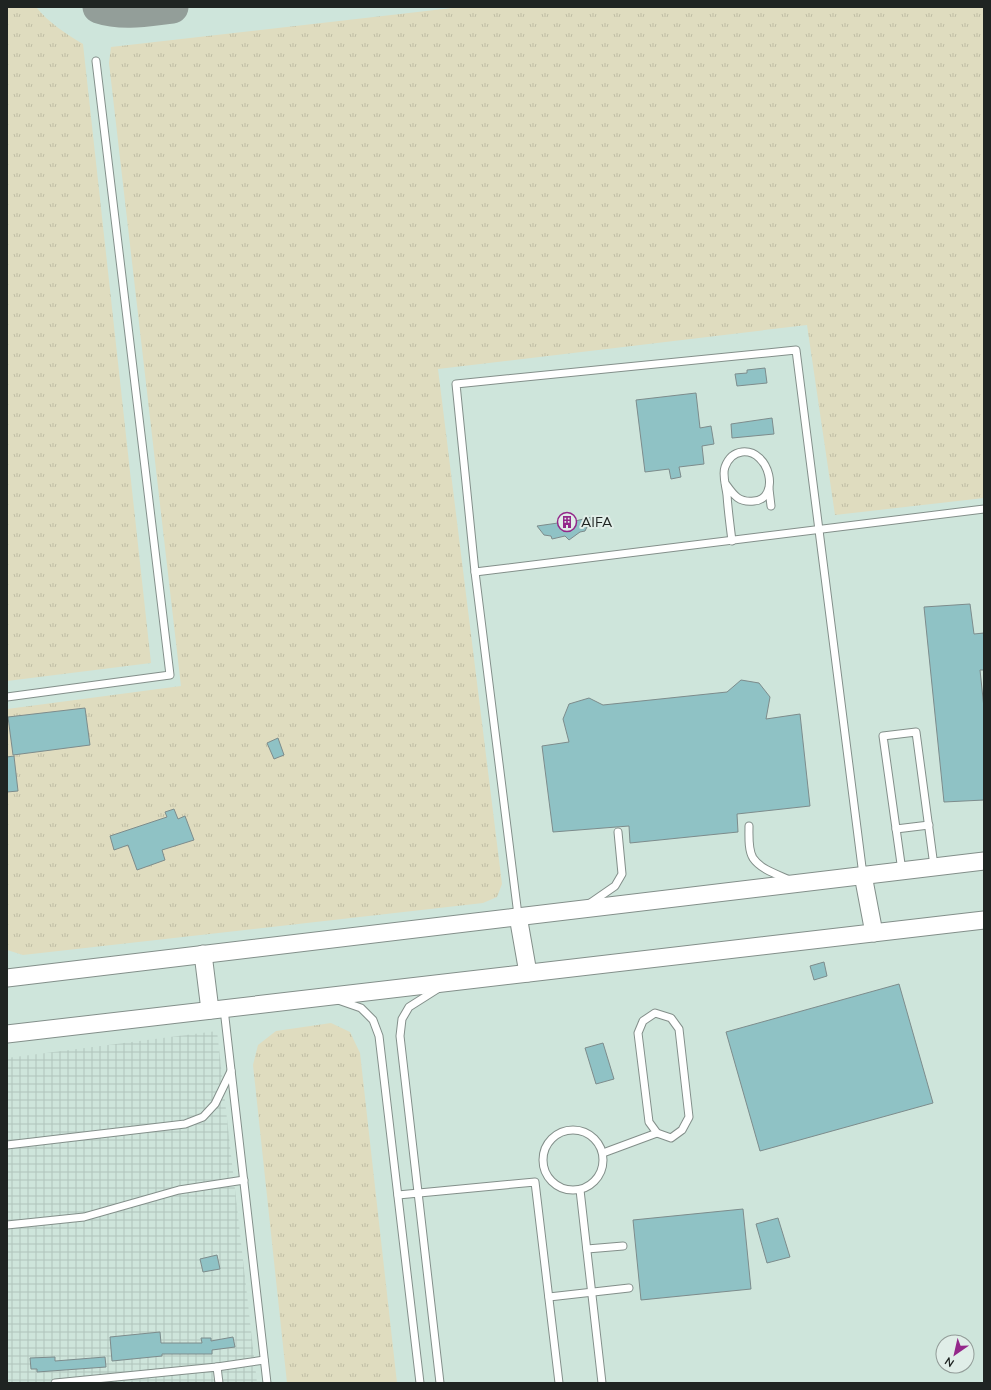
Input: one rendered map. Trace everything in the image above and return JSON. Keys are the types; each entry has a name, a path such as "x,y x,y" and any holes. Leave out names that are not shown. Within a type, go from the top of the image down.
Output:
{"street":[{"path":"7,978 984,861"},
{"path":"863,875 874,933"},
{"path":"518,916 528,973"},
{"path":"7,1034 984,920"},
{"path":"204,954 217,1010"}],"lane":[{"path":"7,697 170,675 96,61"},
{"path":"518,916 475,572 456,384 796,350 863,875"},
{"path":"732,541 724,472 729,458 740,452 753,453 764,463 770,481 770,506"},
{"path":"725,483 736,497 743,501 758,501 766,495 769,488"},
{"path":"475,572 984,509"},
{"path":"902,870 883,736 916,732 934,867"},
{"path":"896,829 929,825"},
{"path":"749,826 752,858 762,867 797,883"},
{"path":"582,909 615,886 622,874 618,832"},
{"path":"440,1383 400,1036 402,1019 409,1007 448,983"},
{"path":"329,996 361,1008 374,1020 379,1036 420,1383"},
{"path":"217,1010 231,1071 267,1383"},
{"path":"603,1153 657,1133 671,1138 682,1130 688,1117 679,1029 671,1018 655,1013 644,1021 638,1033 649,1122 657,1133"},
{"path":"7,1145 185,1124 203,1117 215,1104 231,1071"},
{"path":"575,1129 593,1136 603,1153 604,1162 602,1172 589,1186 580,1190 570,1190 560,1187 551,1181 545,1172 543,1162 544,1152 548,1142 565,1130 575,1129"},
{"path":"398,1195 535,1182 545,1172"},
{"path":"7,1225 84,1217 179,1190 244,1180"},
{"path":"535,1182 559,1383"},
{"path":"580,1190 602,1383"},
{"path":"587,1249 623,1246"},
{"path":"549,1296 629,1288"},
{"path":"54,1383 217,1367 264,1360"},
{"path":"217,1367 219,1383"}],"shaded area":[{"path":"7,7 984,7 984,1383 7,1383"},
{"path":"217,1031 257,1383 7,1383 7,1058"}],"green space":[{"path":"7,7 36,7 58,28 83,44 151,663 7,681"},
{"path":"461,7 984,7 984,498 835,515 807,325 438,369 502,884 497,897 483,903 23,955 7,950 7,709 181,686 109,63 111,47"},
{"path":"331,1023 350,1032 360,1053 397,1383 287,1383 253,1065 258,1045 276,1031"}],"building":[{"path":"765,368 767,383 737,386 735,374 747,373 747,370"},
{"path":"696,393 700,428 711,426 714,444 702,446 704,464 679,467 681,477 671,479 669,469 645,472 636,400"},
{"path":"772,418 774,434 732,438 731,424"},
{"name":"AIFA","path":"564,515 571,522 592,517 585,531 580,532 569,540 565,536 552,539 551,536 544,535 537,526 558,523"},
{"path":"970,604 974,634 984,633 984,670 980,670 984,708 984,800 944,802 924,607"},
{"path":"741,680 759,683 770,697 766,719 800,714 810,806 737,814 738,832 630,843 629,826 553,832 542,746 569,742 563,719 569,704 589,698 603,705 727,692"},
{"path":"85,708 90,745 13,755 8,717"},
{"path":"278,738 284,755 274,759 267,743"},
{"path":"14,756 18,791 7,792 7,757"},
{"path":"174,809 178,819 185,816 194,840 162,850 165,860 137,870 128,845 114,850 110,836 167,817 165,812"},
{"path":"824,962 827,976 814,980 810,966"},
{"path":"899,984 933,1103 760,1151 726,1032"},
{"path":"603,1043 614,1079 596,1084 585,1048"},
{"path":"743,1209 751,1289 641,1300 633,1220"},
{"path":"778,1218 790,1257 767,1263 756,1224"},
{"path":"217,1255 220,1269 203,1272 200,1259"},
{"path":"160,1332 161,1343 202,1343 201,1338 211,1338 211,1341 233,1337 235,1347 212,1350 212,1354 162,1354 162,1356 112,1361 110,1337"},
{"path":"55,1357 55,1361 105,1357 106,1367 37,1372 37,1369 31,1369 30,1358"}],"taxiway":[{"path":"99,7 117,11 172,7"}],"place":[{"name":"AIFA","path":"567,522"}]}
